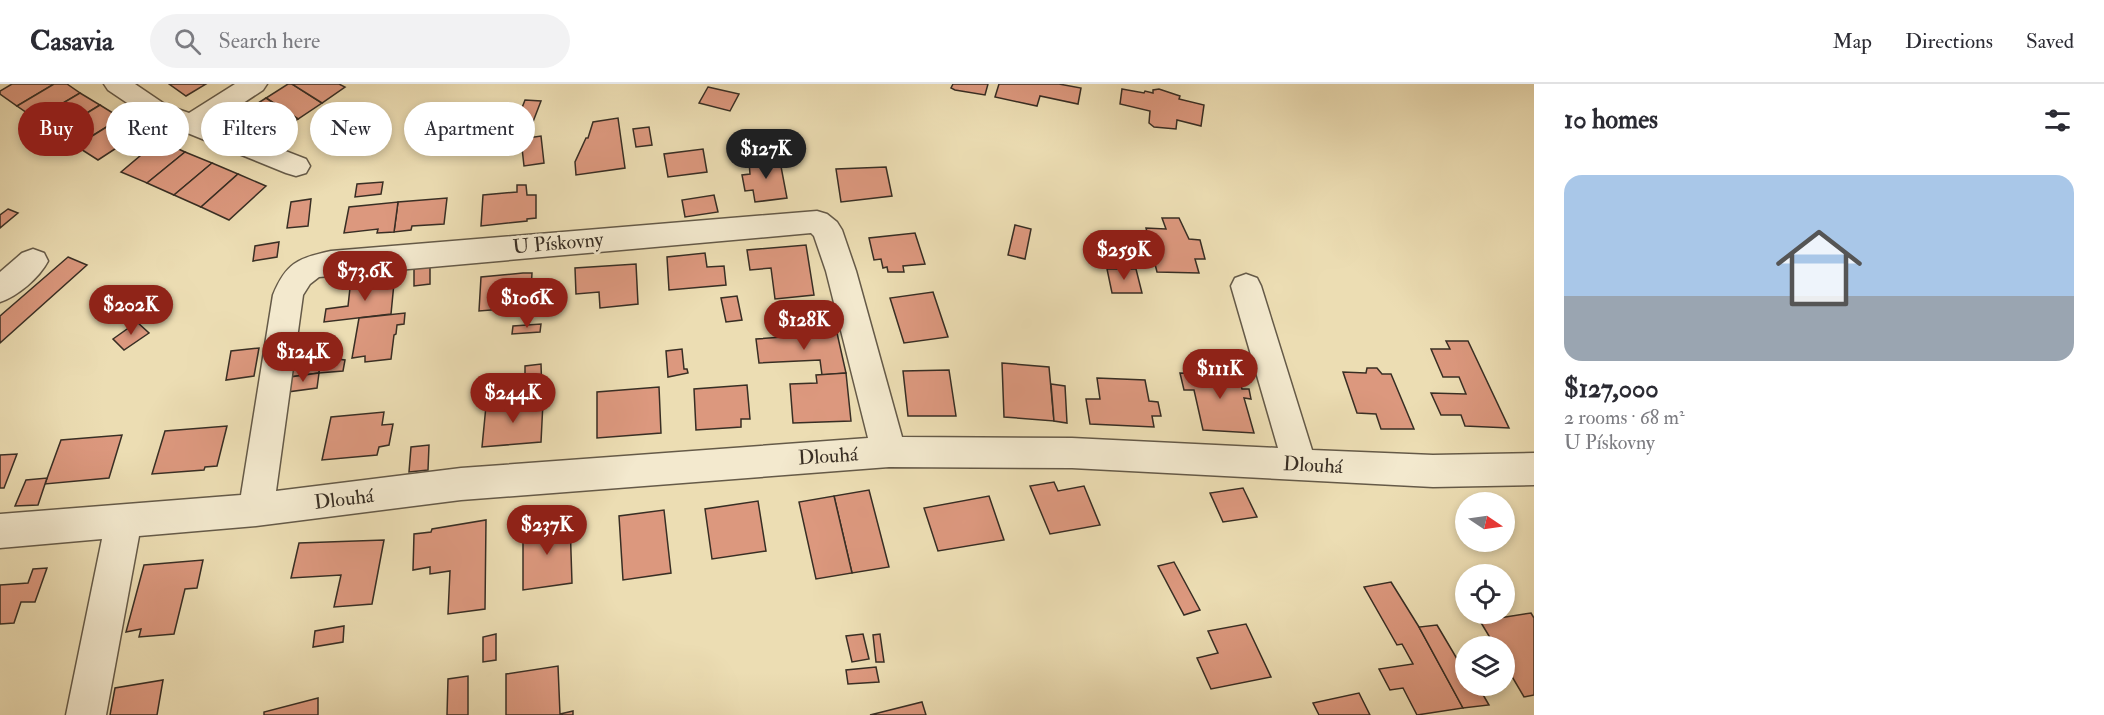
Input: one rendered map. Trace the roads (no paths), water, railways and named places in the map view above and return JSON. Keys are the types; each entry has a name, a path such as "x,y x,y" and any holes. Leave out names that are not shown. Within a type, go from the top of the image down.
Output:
{"street":[{"path":"117,84 157,111 296,166"},
{"path":"192,124 254,84"},
{"name":"U Pískovny","path":"256,510 288,296 293,282 300,273 309,267 331,263 817,222 827,230 841,271 890,452"},
{"path":"0,290 33,261"},
{"path":"1246,286 1300,465"},
{"name":"Dlouhá","path":"0,531 256,510 461,484 890,452 1072,453 1433,471 1534,469"},
{"path":"86,715 124,521"}]}
